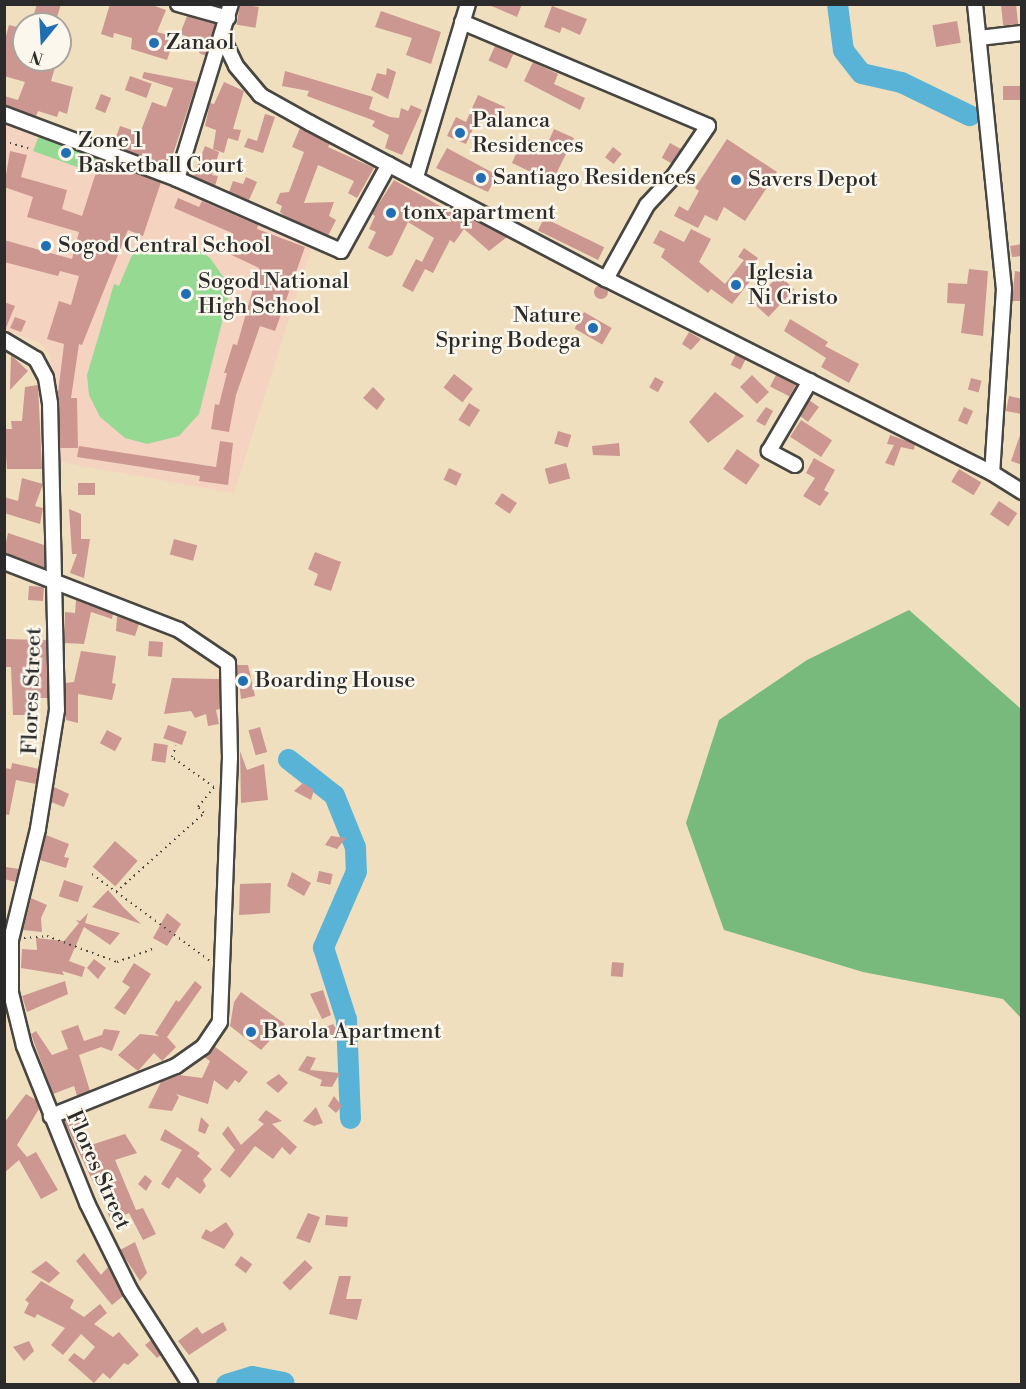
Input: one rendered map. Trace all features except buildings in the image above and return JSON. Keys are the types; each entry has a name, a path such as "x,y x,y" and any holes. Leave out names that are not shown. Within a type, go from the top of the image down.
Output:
{"street":[{"path":"177,180 223,39 229,11 178,4"},
{"path":"416,177 468,4"},
{"path":"975,4 1004,290 992,473"},
{"path":"462,22 708,126 674,176 647,206 606,279"},
{"path":"979,38 1022,33"},
{"path":"223,39 236,66 260,95 606,279 992,473 1022,492"},
{"path":"4,114 177,180 341,251 389,164"},
{"name":"Flores Street","path":"4,340 36,359 45,378 50,403 57,710 50,767 11,940 11,993 24,1046 51,1116 130,1290 188,1382"},
{"path":"795,465 769,451 810,381"},
{"path":"4,561 54,583 179,630 228,663 230,757 224,971 220,1022 203,1047 155,1075 51,1116"}],"path":[{"path":"4,141 30,149"},
{"path":"116,892 204,813 198,807 214,787 172,758 176,746"},
{"path":"92,874 224,971"},
{"path":"15,939 47,936 117,962 155,948"}],"shaded area":[{"name":"Sogod National High School","path":"4,121 313,243 234,493 60,462 50,355 40,343 5,330"}],"green space":[{"name":"Zone 1 Basketball Court","path":"39,135 97,156 91,172 33,151"},
{"path":"167,239 194,247 210,258 227,282 229,294 199,414 179,436 147,444 125,438 100,417 89,395 87,375 114,284 119,286 132,255"},
{"path":"909,610 1021,709 1021,1018 1003,999 863,972 724,930 686,823 719,720 807,660"}],"waterway":[{"path":"837,4 843,50 861,73 901,82 969,115"},
{"path":"288,759 334,795 355,847 356,871 323,947 346,1019 350,1118"},
{"path":"226,1384 252,1376 283,1382"}],"place":[{"name":"Zanaol","path":"154,43"},
{"name":"Palanca Residences","path":"460,133"},
{"name":"Zone 1 Basketball Court","path":"66,153"},
{"name":"Santiago Residences","path":"481,178"},
{"name":"Savers Depot","path":"736,180"},
{"name":"tonx apartment","path":"391,213"},
{"name":"Sogod Central School","path":"46,246"},
{"name":"Iglesia Ni Cristo","path":"736,285"},
{"name":"Sogod National High School","path":"186,294"},
{"name":"Nature Spring Bodega","path":"593,328"},
{"name":"Boarding House","path":"243,681"},
{"name":"Barola Apartment","path":"251,1032"}]}
